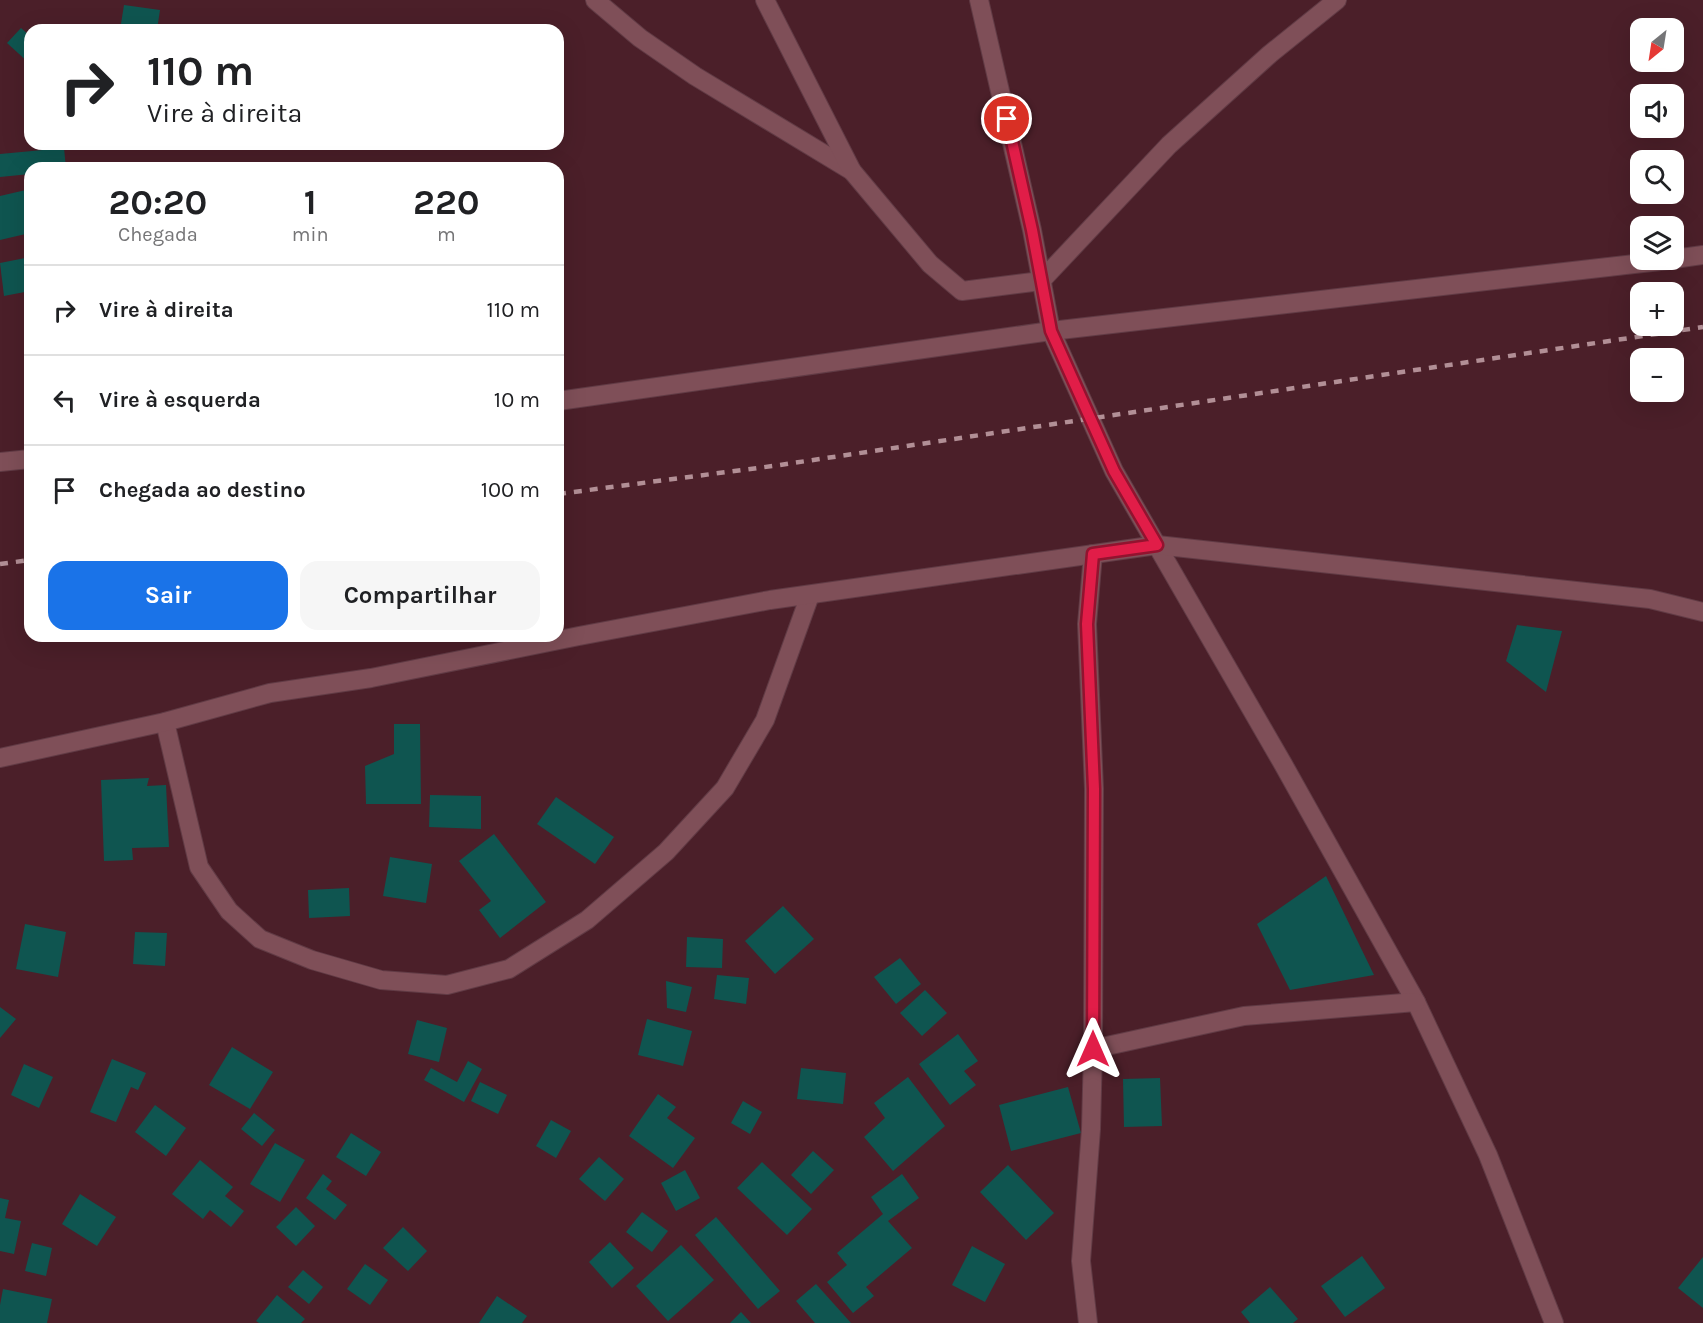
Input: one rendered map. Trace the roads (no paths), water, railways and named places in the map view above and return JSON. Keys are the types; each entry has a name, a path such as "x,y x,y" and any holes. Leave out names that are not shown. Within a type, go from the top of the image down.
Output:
{"street":[{"path":"595,0 640,38 695,76 852,171"},
{"path":"765,0 852,171 930,264 962,291 1041,280 1169,145 1270,54 1337,0"},
{"path":"979,0 1029,218 1051,331 1114,471 1283,764 1416,1002 1488,1155 1554,1323"},
{"path":"1684,258 1703,255"},
{"path":"564,400 1051,331 1630,264"},
{"path":"0,462 24,460"},
{"path":"564,639 770,600 1157,545 1650,599 1703,612"},
{"path":"1088,1323 1081,1261 1091,1129 1093,1049 1094,789 1087,624 1093,554"},
{"path":"165,722 199,867 229,911 260,939 312,960 381,980 447,985 509,969 587,920 666,852 725,788 765,720 810,595"},
{"path":"0,758 165,722 270,693 371,678 549,642"},
{"path":"1093,1049 1244,1017 1416,1002"}],"railway":[{"path":"564,493 773,466 1703,327"},
{"path":"0,564 24,561"}]}
